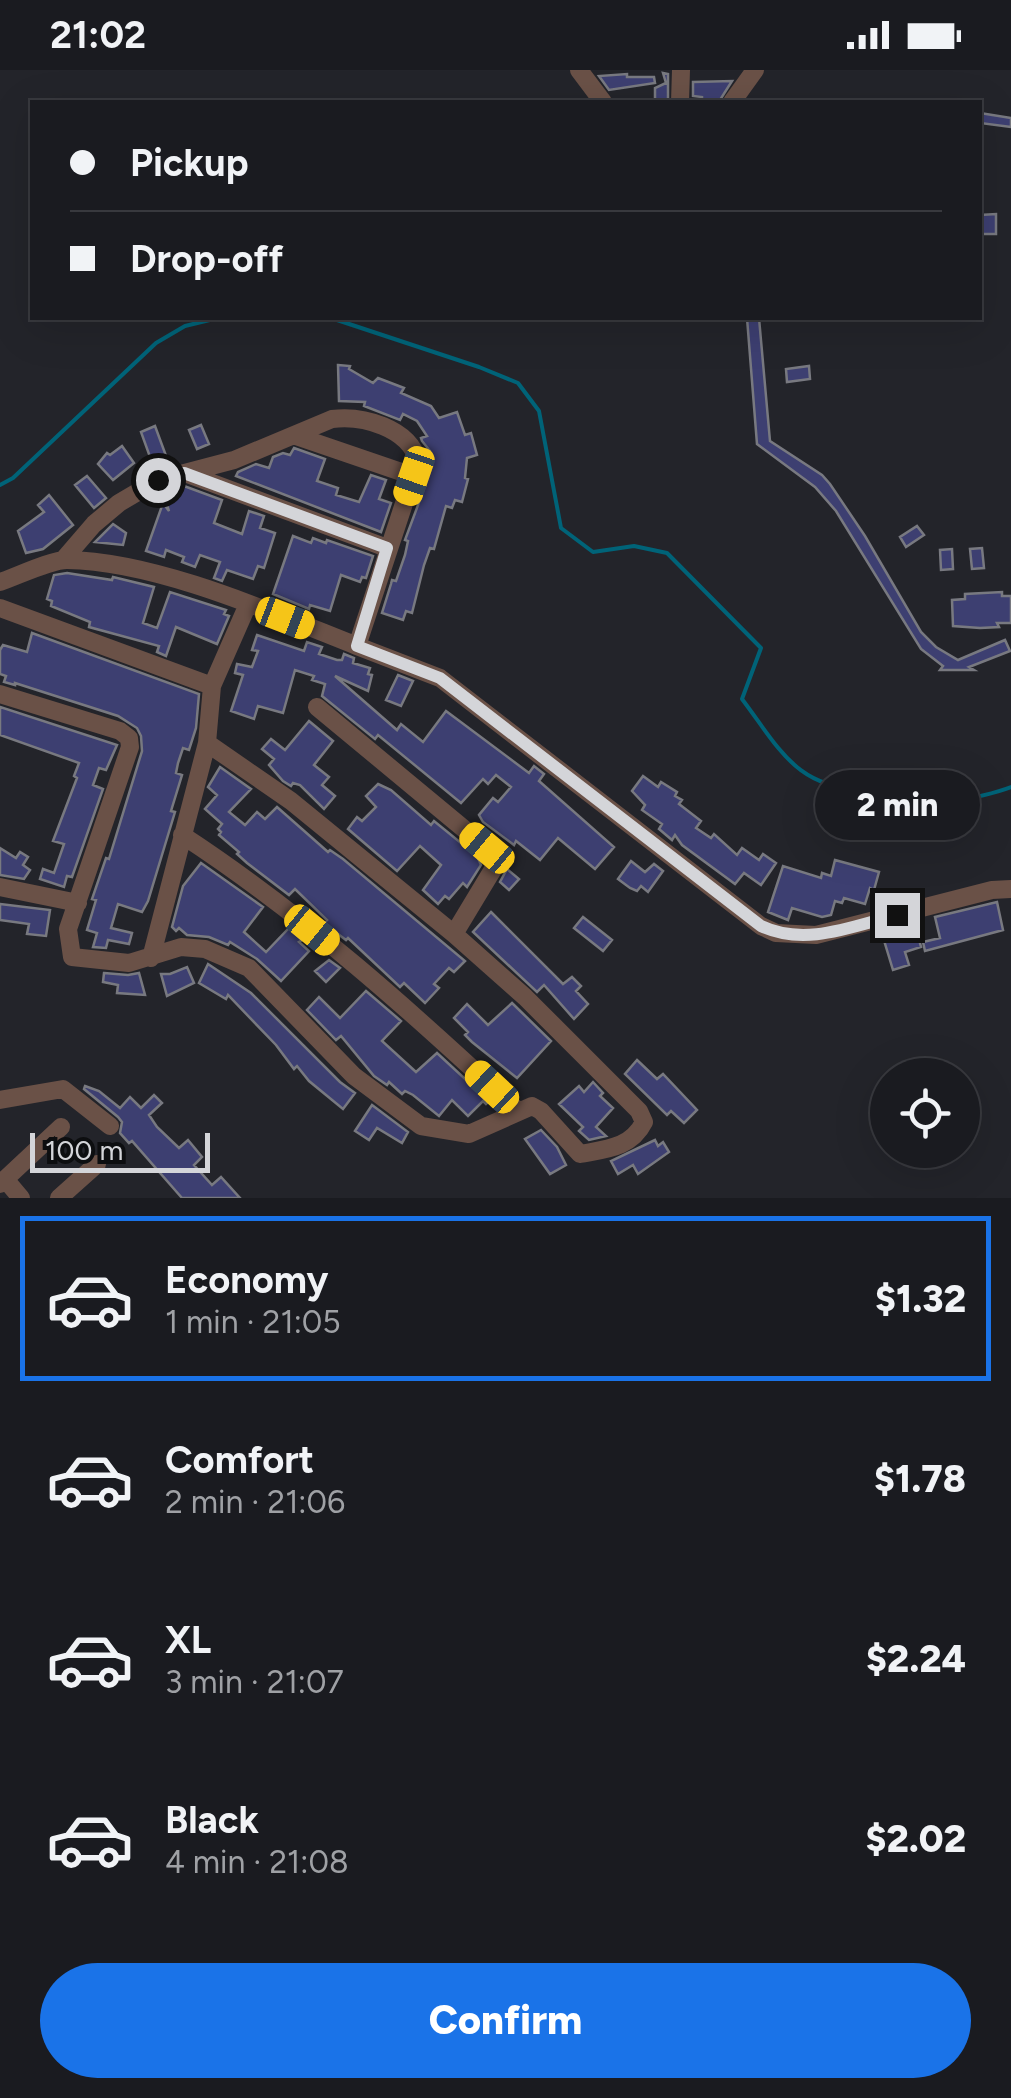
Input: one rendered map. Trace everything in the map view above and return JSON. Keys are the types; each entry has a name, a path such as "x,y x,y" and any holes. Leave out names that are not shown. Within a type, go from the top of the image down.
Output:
{"street":[{"path":"579,70 602,100"},
{"path":"680,100 681,70"},
{"path":"744,70 755,70"},
{"path":"733,100 755,70"},
{"path":"63,560 94,524 169,474 234,460 332,419 346,417 372,422 396,432 415,449 418,461 357,646"},
{"path":"296,436 414,476"},
{"path":"184,473 387,548"},
{"path":"0,582 63,560 132,568 248,604 440,678 761,926 776,933 816,935 1011,888"},
{"path":"150,958 207,743 212,686 248,604"},
{"path":"0,608 212,686"},
{"path":"0,694 120,732 128,738 130,746 68,929 72,958 129,963 181,947 205,949 249,968 354,1076 420,1126 468,1134 532,1106 580,1154 617,1148 633,1137 644,1122 638,1111 525,996 291,802 207,743"},
{"path":"317,707 487,848 494,858 495,866 454,934"},
{"path":"182,836 328,943 420,1019 516,1110"},
{"path":"0,886 78,903"},
{"path":"0,1100 64,1090 110,1126"},
{"path":"21,1198 2,1182 61,1127"},
{"path":"60,1198 97,1164"}],"building":[{"path":"663,73 668,74 668,100 655,100 655,88 666,83"},
{"path":"599,76 654,77 655,83 609,90"},
{"path":"732,81 720,100 693,96 693,82"},
{"path":"982,113 1011,118 1011,127 982,123"},
{"path":"996,214 996,234 982,234 982,215"},
{"path":"747,320 759,320 770,441 830,484 921,632 958,660 1005,640 1010,651 969,667 974,670 940,670 943,666 921,649 836,511 815,487 757,444"},
{"path":"338,365 350,366 349,369 373,383 378,378 404,388 401,393 431,406 439,418 457,412 465,435 471,433 477,455 467,458 468,479 462,502 455,500 452,508 446,506 434,549 430,548 424,565 412,613 406,611 403,620 382,613 405,555 405,540 421,497 430,451 421,438 427,436 417,421 403,414 400,420 364,406 365,402 339,401"},
{"path":"809,366 810,379 787,382 786,369"},
{"path":"201,425 209,444 197,449 189,430"},
{"path":"155,426 169,464 154,468 141,432"},
{"path":"122,446 134,463 113,480 98,464 107,453 110,455"},
{"path":"294,448 325,459 317,481 338,488 336,495 359,502 371,475 386,480 379,499 391,503 381,532 236,476 256,464 269,468 273,457 290,455"},
{"path":"87,476 106,498 94,508 75,485"},
{"path":"184,486 222,500 214,523 242,534 249,511 264,516 260,528 275,533 264,568 258,566 253,579 227,570 222,581 214,578 220,562 200,555 195,567 182,562 184,557 166,550 164,557 146,551 163,503 169,511 165,498 168,490"},
{"path":"49,495 73,525 43,549 26,553 18,531 44,512 38,505"},
{"path":"113,524 126,533 123,545 95,542"},
{"path":"917,526 924,535 906,547 900,537"},
{"path":"293,536 311,543 313,538 326,543 327,540 373,556 366,578 362,577 360,582 341,575 330,611 310,605 309,609 273,594"},
{"path":"982,548 984,568 972,569 970,549"},
{"path":"952,549 953,569 941,570 940,550"},
{"path":"67,573 112,580 113,577 154,587 143,623 157,628 170,592 226,610 224,614 229,616 217,644 176,627 166,656 157,652 159,646 89,627 90,622 51,606 52,601 47,599 54,575"},
{"path":"1002,592 1002,596 1011,596 1011,623 980,628 953,626 952,600 965,599 965,594"},
{"path":"32,633 199,694 196,728 189,750 183,748 178,763 176,773 182,775 171,811 175,812 148,901 142,912 118,904 111,928 132,933 129,944 108,940 106,948 93,947 97,933 87,930 96,900 92,899 106,858 109,859 142,751 141,736 137,728 118,716 4,682 0,650 3,645 27,652"},
{"path":"257,635 304,651 307,642 322,647 319,654 342,660 344,654 354,658 353,663 370,668 368,691 335,676 397,730 401,724 423,742 446,711 529,773 534,766 544,774 539,781 614,847 595,869 558,838 540,860 516,841 514,845 479,815 493,798 498,802 511,787 496,775 488,784 483,779 461,803 378,735 375,739 322,696 325,684 312,680 314,676 295,670 283,713 258,706 254,719 231,711 243,675 235,673 237,664 252,667 258,651 252,650"},
{"path":"398,675 413,681 401,706 386,700"},
{"path":"0,707 117,745 106,770 99,768 93,785 103,789 72,877 67,876 64,887 40,879 43,869 54,873 64,844 53,841 79,763 0,735"},
{"path":"309,721 333,741 314,765 329,777 322,785 335,796 324,809 300,785 291,786 283,781 269,765 274,759 262,749 271,739 285,750"},
{"path":"220,767 251,789 229,812 245,825 257,812 265,819 277,807 465,961 454,972 449,968 434,984 439,988 425,1003 404,983 400,987 348,938 324,923 327,920 295,889 289,895 247,863 219,835 222,824 205,809 217,795 208,787"},
{"path":"643,776 658,787 661,782 677,792 675,796 682,800 679,804 701,821 696,828 711,838 714,834 737,855 742,848 759,860 763,854 776,863 761,885 744,873 735,884 682,845 675,835 672,840 659,829 662,824 642,810 645,805 632,791"},
{"path":"378,784 391,790 431,825 434,821 477,856 481,865 467,887 463,883 449,899 445,896 438,904 423,890 441,865 420,846 397,871 348,829 357,817 362,821 376,807 366,796"},
{"path":"0,848 16,858 20,852 28,857 23,865 30,870 24,879 0,875"},
{"path":"835,860 879,872 865,904 844,898 842,903 835,901 831,915 822,917 792,908 788,920 768,912 783,866 821,878 822,873 831,876"},
{"path":"631,861 645,872 654,864 663,871 648,892 641,886 637,891 630,888 618,879"},
{"path":"201,863 263,907 244,932 266,952 289,928 302,940 299,942 309,951 281,981 230,942 228,945 209,937 187,935 172,927 183,886"},
{"path":"507,869 519,879 509,890 500,882"},
{"path":"997,902 1003,930 925,951 923,942 940,938 935,917"},
{"path":"0,904 50,910 46,936 27,934 29,924 0,920"},
{"path":"491,912 563,984 572,977 581,986 576,991 588,1004 574,1019 544,985 537,992 473,932"},
{"path":"583,917 612,940 603,951 574,928"},
{"path":"899,932 900,937 917,932 921,947 905,952 909,965 893,970 883,937"},
{"path":"329,960 340,968 326,982 315,971"},
{"path":"208,964 251,993 355,1093 343,1109 297,1066 294,1069 228,995 226,999 199,983"},
{"path":"187,967 194,983 167,996 161,974"},
{"path":"104,973 139,973 145,995 117,993 118,985 103,982"},
{"path":"366,991 401,1021 382,1041 416,1072 437,1053 489,1101 483,1101 468,1116 452,1100 439,1116 413,1095 405,1091 402,1094 389,1082 387,1085 374,1076 341,1036 336,1040 307,1010 319,997 340,1018"},
{"path":"512,1003 551,1041 517,1078 472,1042 454,1018 467,1004 488,1025"},
{"path":"637,1060 657,1079 663,1074 697,1110 684,1123 671,1111 667,1115 625,1074"},
{"path":"593,1082 613,1108 596,1127 606,1136 589,1140 579,1131 583,1127 559,1104 579,1086 584,1092"},
{"path":"85,1086 99,1091 120,1108 130,1097 141,1108 154,1095 162,1103 149,1115 157,1127 179,1148 188,1140 202,1157 194,1165 212,1185 221,1177 240,1198 182,1198 132,1141 129,1143 120,1133 122,1122 118,1117"},
{"path":"372,1105 408,1132 402,1143 377,1128 369,1140 355,1131"},
{"path":"541,1130 557,1147 566,1165 550,1174 525,1139"},
{"path":"655,1140 658,1146 663,1142 669,1152 638,1174 633,1165 618,1174 611,1161"}],"waterway":[{"path":"0,485 13,478 156,343 185,326 210,320"},
{"path":"337,320 518,383 539,411 561,528 593,552 634,546 667,553 761,648 742,699 780,750 808,775 845,788 869,788 882,801 898,806 948,802 1011,787"}],"route":[{"path":"158,480 184,473 387,548 357,646 440,678 761,926 776,933 816,935 897,915"}]}
